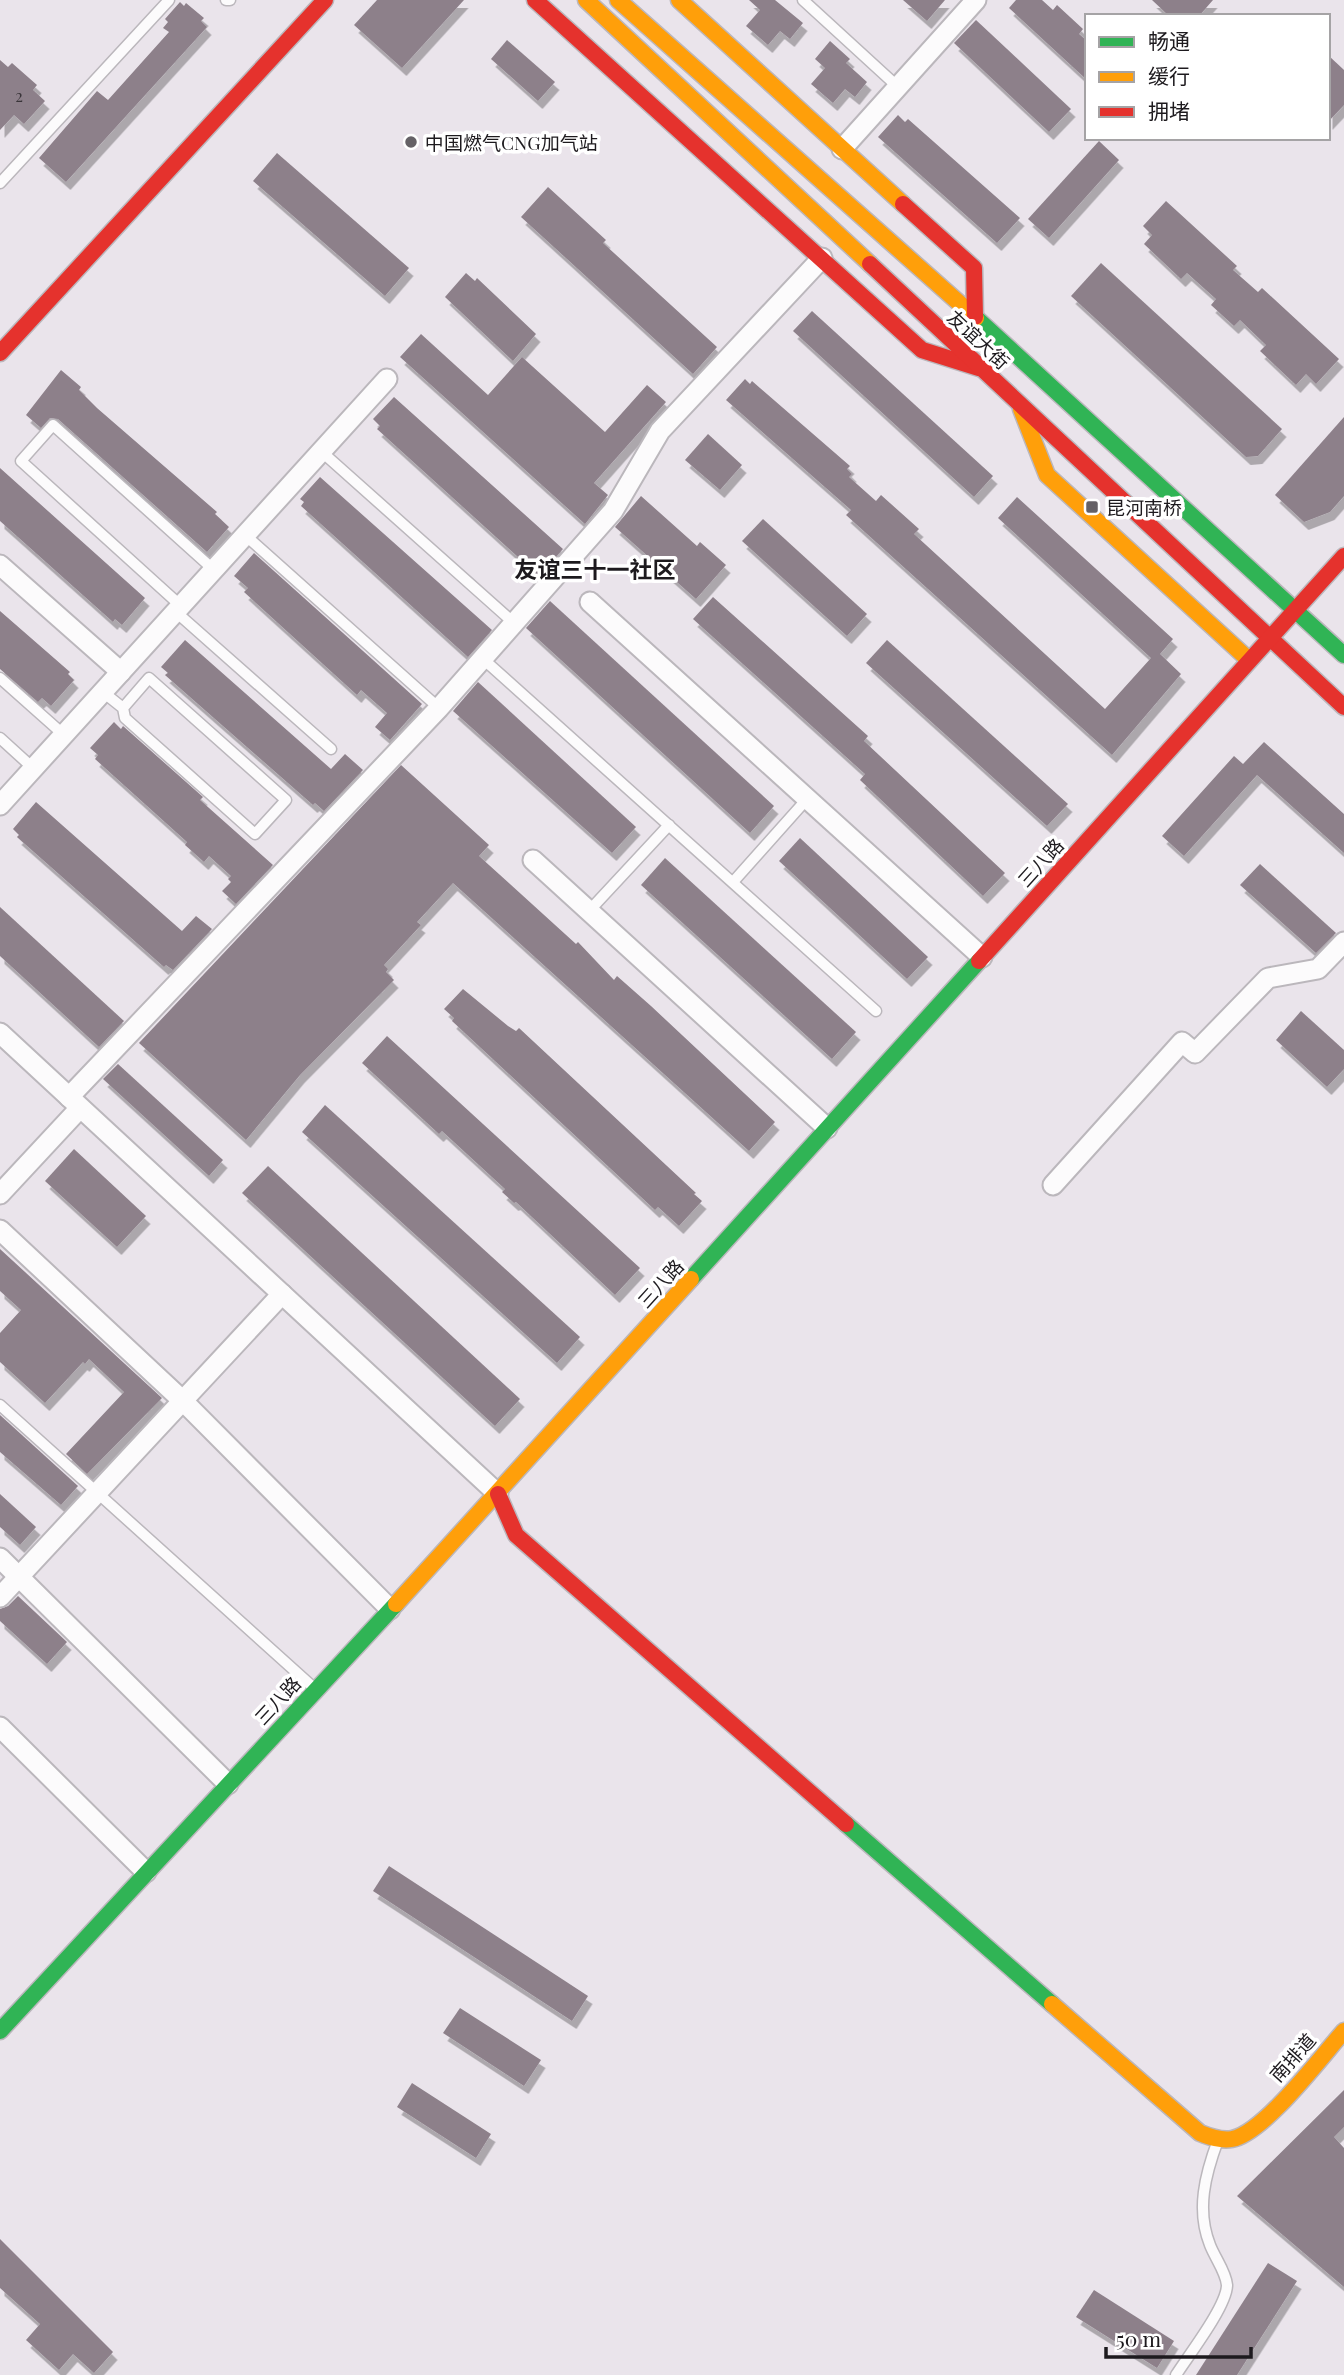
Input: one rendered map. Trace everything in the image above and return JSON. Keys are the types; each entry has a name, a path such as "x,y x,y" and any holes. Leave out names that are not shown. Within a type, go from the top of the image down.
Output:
{"main road":[{"path":"0,353 325,0"},
{"path":"535,0 922,350 979,368"},
{"name":"友谊大街","path":"586,0 1344,707"},
{"name":"友谊大街","path":"618,0 975,317 1344,655"},
{"path":"679,0 974,268 975,317"},
{"path":"1019,405 1047,475 1250,660"},
{"name":"三八路","path":"0,2031 498,1494 1344,556"},
{"path":"498,1494 516,1535 1185,2123 1218,2139"},
{"name":"南排道","path":"1218,2139 1245,2134 1271,2112 1344,2031"}],"street":[{"path":"842,149 976,0"},
{"path":"0,1194 74,1102 439,708 613,511 660,432 822,258"},
{"path":"0,805 387,380"},
{"path":"0,565 121,672"},
{"path":"590,602 982,957"},
{"path":"533,860 827,1128"},
{"path":"1053,1185 1182,1042 1195,1054 1268,978 1318,969 1344,942"},
{"path":"0,1033 498,1494"},
{"path":"0,1230 183,1401 390,1609"},
{"path":"0,1597 282,1294"},
{"path":"0,1558 228,1784"},
{"path":"0,1727 146,1872"}],"lane":[{"path":"0,183 169,0"},
{"path":"803,0 898,87"},
{"path":"214,570 53,425 20,461 331,749"},
{"path":"322,452 513,623"},
{"path":"246,535 439,708"},
{"path":"482,658 876,1011"},
{"path":"0,678 64,735"},
{"path":"103,692 122,708 125,718 255,834 286,800 149,678 122,708"},
{"path":"0,738 33,768"},
{"path":"733,882 807,799"},
{"path":"589,911 669,824"},
{"path":"0,1405 316,1689"},
{"path":"1176,2375 1225,2295 1225,2278 1204,2229 1201,2213 1201,2201 1218,2139"}],"building":[{"path":"377,0 464,0 402,68 354,25"},
{"path":"749,0 775,0 803,23 790,39 780,31 768,45 746,26 760,10"},
{"path":"903,0 945,0 927,21"},
{"path":"1016,0 1042,0 1053,10 1057,5 1083,29 1079,34 1085,39 1085,78 1009,8"},
{"path":"1152,0 1213,0 1201,14 1167,14"},
{"path":"180,2 184,6 186,3 204,18 201,21 207,27 66,182 39,158 97,91 108,100 169,32 163,28 168,22 165,19"},
{"path":"976,20 1071,109 1049,132 954,43"},
{"path":"507,40 555,82 538,101 491,59"},
{"path":"830,41 850,59 846,63 867,82 855,97 845,89 833,103 811,84 825,68 815,59"},
{"path":"1330,57 1344,70 1344,105 1330,120"},
{"path":"0,60 8,67 12,63 37,85 33,90 45,101 24,124 14,115 0,130"},
{"path":"898,115 905,122 908,119 1020,218 997,243 878,137"},
{"path":"1099,141 1119,160 1049,238 1028,219"},
{"path":"277,153 409,268 385,296 253,181"},
{"path":"548,187 606,240 603,243 717,347 693,374 521,217"},
{"path":"1166,201 1237,266 1233,270 1258,292 1262,288 1339,359 1316,384 1306,374 1296,385 1260,351 1266,345 1240,320 1234,326 1211,305 1216,299 1187,273 1181,279 1144,244 1152,235 1143,226"},
{"path":"1101,263 1282,429 1258,456 1246,457 1071,296"},
{"path":"466,273 475,281 477,278 536,334 513,361 445,297"},
{"path":"812,311 993,476 974,497 793,331"},
{"path":"421,334 488,395 522,357 605,432 647,385 666,402 594,483 608,495 585,524 400,357"},
{"path":"61,370 81,387 79,390 97,408 217,512 215,514 229,527 207,552 58,419 50,418 41,428 26,415"},
{"path":"745,379 750,384 752,381 850,466 847,469 852,474 849,477 876,501 881,495 919,529 914,534 1105,709 1151,658 998,518 1017,497 1173,639 1160,654 1181,674 1112,755 846,515 851,510 726,400"},
{"path":"394,397 563,549 539,576 377,429 380,426 373,419"},
{"path":"1344,417 1344,496 1330,512 1304,522 1275,495"},
{"path":"708,434 742,465 720,490 685,460"},
{"path":"0,468 145,598 122,625 115,619 113,622 0,521"},
{"path":"320,477 492,630 468,657 301,506 304,502 300,499"},
{"path":"641,496 697,546 700,542 726,565 696,599 615,527"},
{"path":"763,519 867,614 847,636 742,541"},
{"path":"254,553 422,704 390,740 375,727 387,713 361,690 357,695 244,592 248,588 234,576"},
{"path":"713,597 868,736 864,741 1005,873 983,896 860,780 865,774 693,619"},
{"path":"550,601 774,806 750,833 526,628"},
{"path":"0,611 70,672 68,674 74,680 51,706 42,698 38,702 0,669"},
{"path":"185,640 331,769 345,754 363,770 324,811 315,803 313,805 165,675 168,673 161,667"},
{"path":"887,640 1068,804 1047,826 866,663"},
{"path":"478,682 636,827 612,853 453,711"},
{"path":"114,722 121,729 123,726 203,797 200,800 273,865 236,904 222,891 231,882 228,879 231,876 209,856 204,862 185,845 187,842 95,759 98,755 90,748"},
{"path":"1264,742 1344,814 1344,853 1257,775 1184,856 1162,836 1234,756 1243,764"},
{"path":"401,765 489,845 479,856 576,944 578,942 614,980 617,976 651,1006 775,1122 749,1151 453,883 417,922 421,925 384,965 388,969 386,972 394,980 300,1075 246,1140 139,1043"},
{"path":"36,802 182,931 196,916 212,929 173,970 166,965 164,967 17,837 19,835 13,829"},
{"path":"800,838 928,957 907,979 779,861"},
{"path":"665,858 856,1032 832,1059 641,885"},
{"path":"1260,864 1336,933 1316,953 1240,885"},
{"path":"0,907 124,1021 99,1047 0,956"},
{"path":"463,989 508,1026 516,1031 519,1028 696,1193 694,1194 702,1201 679,1226 658,1207 655,1210 452,1021 454,1018 444,1009"},
{"path":"1301,1011 1344,1050 1344,1069 1327,1087 1276,1040"},
{"path":"387,1036 640,1268 615,1295 502,1192 505,1189 442,1131 439,1134 362,1063"},
{"path":"118,1064 223,1160 209,1176 103,1079"},
{"path":"325,1105 580,1337 557,1363 302,1132"},
{"path":"74,1149 146,1216 117,1247 45,1181"},
{"path":"268,1166 520,1399 495,1426 242,1193"},
{"path":"0,1249 162,1398 87,1474 66,1454 124,1392 89,1359 85,1364 83,1362 45,1403 0,1362 0,1333 21,1310 0,1291"},
{"path":"0,1415 78,1486 61,1505 0,1452"},
{"path":"0,1494 36,1527 20,1545 0,1527"},
{"path":"18,1596 67,1642 47,1664 0,1621 0,1609 8,1606"},
{"path":"389,1866 588,1996 572,2021 373,1891"},
{"path":"460,2008 541,2060 524,2086 443,2033"},
{"path":"412,2083 491,2134 476,2158 397,2107"},
{"path":"1344,2090 1344,2127 1334,2137 1344,2148 1344,2287 1237,2196"},
{"path":"0,2239 113,2352 94,2373 73,2354 59,2370 26,2340 40,2324 0,2288"},
{"path":"1268,2263 1297,2281 1237,2375 1196,2375"},
{"path":"1094,2290 1174,2341 1157,2368 1076,2317"}],"traffic: fast":[{"path":"976,318 1344,655"},
{"path":"691,1279 979,961"},
{"path":"0,2031 396,1604"},
{"path":"846,1824 1052,2004"}],"traffic: slow":[{"path":"586,0 870,264"},
{"path":"618,0 976,318"},
{"path":"679,0 903,204"},
{"path":"1021,409 1047,475 1249,660"},
{"path":"396,1604 691,1279"},
{"path":"1052,2004 1200,2133 1224,2139 1245,2134 1260,2123 1344,2031"}],"traffic: jam":[{"path":"0,353 325,0"},
{"path":"535,0 922,350 979,368"},
{"path":"903,204 974,268 975,317"},
{"path":"870,264 1344,707"},
{"path":"979,961 1344,556"},
{"path":"498,1494 516,1535 846,1824"}],"place":[{"name":"中国燃气CNG加气站","path":"411,142"},
{"name":"昆河南桥","path":"1092,507"}],"district":[{"name":"友谊三十一社区","path":"595,568"}]}
